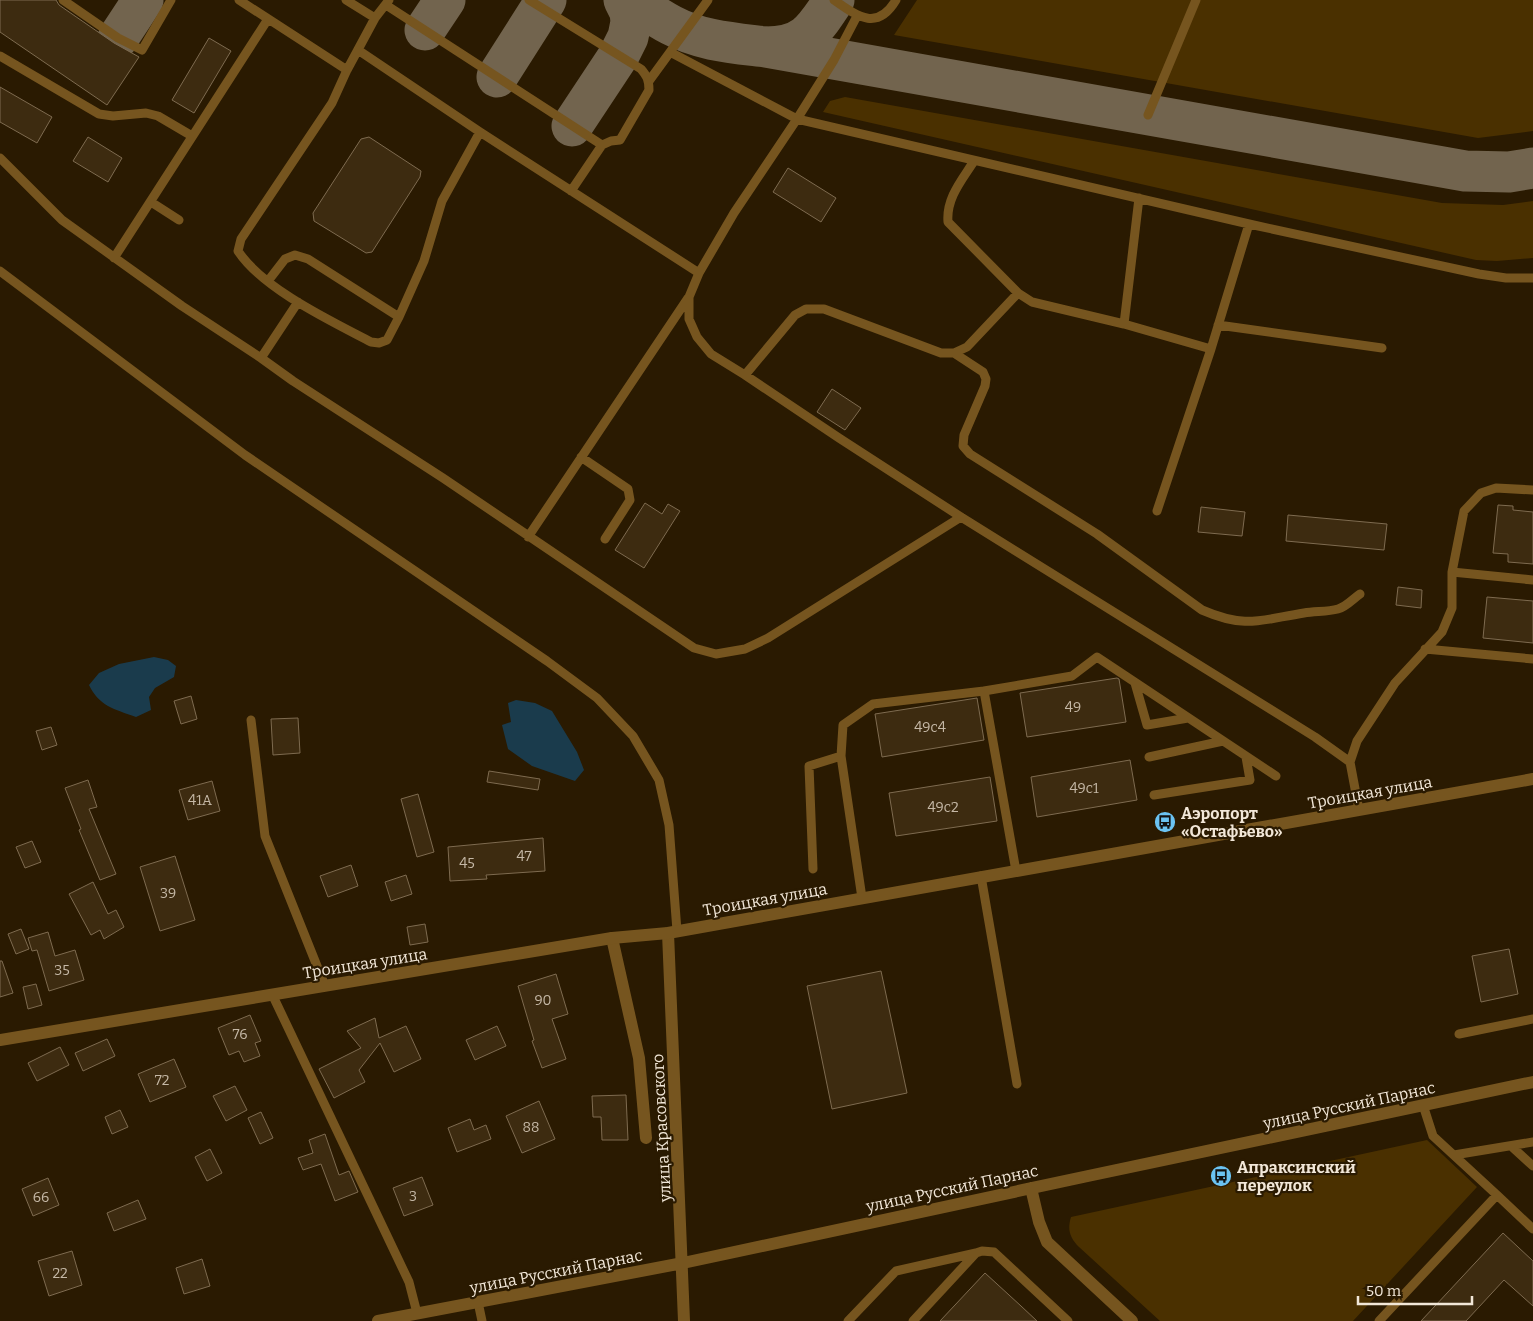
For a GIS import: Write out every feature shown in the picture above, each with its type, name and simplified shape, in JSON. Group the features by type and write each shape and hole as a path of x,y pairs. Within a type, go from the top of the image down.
{"street":[{"name":"Троицкая улица","path":"0,1040 612,938 672,932 1533,780"},
{"name":"улица Красовского","path":"672,932 684,1321"},
{"path":"612,938 640,1058 646,1138"},
{"name":"улица Русский Парнас","path":"378,1321 683,1263 1533,1082"},
{"path":"1031,1188 1039,1222 1047,1242 1132,1321"}],"lane":[{"path":"63,0 118,38 142,50 172,0"},
{"path":"239,0 347,70"},
{"path":"346,0 375,18"},
{"path":"529,0 641,69 649,81 649,90 620,140 602,145 571,191"},
{"path":"649,81 708,0"},
{"path":"834,0 857,16 870,20 881,16 890,9 896,0"},
{"path":"1148,115 1196,0"},
{"path":"480,132 442,202 424,261 399,318 387,340 379,343 371,342 298,302 246,263 238,252 241,239 332,103 347,70 375,18 388,3 602,145"},
{"path":"528,537 689,297 699,273 734,213 834,60 857,16"},
{"path":"114,258 268,19"},
{"path":"358,50 480,132 699,273"},
{"path":"670,52 797,119 1249,224 1479,274 1506,278 1533,278"},
{"path":"0,56 98,114 113,116 146,112 158,116 192,136"},
{"path":"0,158 62,220 114,258 293,381 443,478 694,648 716,654 745,649 768,638 961,517"},
{"path":"974,161 950,199 947,210 948,222 1018,293 1032,302 1124,324 1211,349"},
{"path":"1124,324 1139,198"},
{"path":"151,202 179,220"},
{"path":"1157,511 1211,349 1249,224"},
{"path":"268,281 285,259 294,255 308,259 399,318"},
{"path":"0,271 246,455 539,655 597,698 633,736 659,780 668,825 672,932"},
{"path":"745,375 795,315 806,310 824,310 941,353 954,352 967,346 1018,293"},
{"path":"689,297 689,319 697,337 711,354 961,517 1315,737 1350,762"},
{"path":"261,358 298,302"},
{"path":"1218,325 1382,348"},
{"path":"954,352 983,372 986,379 985,386 964,435 963,446 970,454 1097,534 1202,610 1236,621 1257,622 1304,613 1339,609 1360,594"},
{"path":"581,457 628,489 630,493 630,500 604,539"},
{"path":"1359,810 1350,762 1357,741 1395,683 1442,632 1452,608 1452,572 1464,511 1481,492 1496,488 1533,490"},
{"path":"1452,572 1533,580"},
{"path":"1425,649 1533,659"},
{"path":"862,898 840,756 843,725 872,704 984,691 1072,676 1097,658 1276,776"},
{"path":"1135,683 1147,725 1188,718"},
{"path":"984,691 1016,871"},
{"path":"251,720 265,836 325,986"},
{"path":"1149,758 1223,741"},
{"path":"813,869 809,766 840,756"},
{"path":"1154,795 1250,780 1246,756"},
{"path":"981,876 1017,1084"},
{"path":"272,994 409,1282 417,1313"},
{"path":"1459,1034 1533,1019"},
{"path":"1424,1105 1433,1136 1533,1229"},
{"path":"1454,1155 1533,1142"},
{"path":"1511,1146 1533,1166"},
{"path":"1379,1321 1497,1195"},
{"path":"848,1321 896,1271 982,1251 994,1252 1068,1321"},
{"path":"913,1321 976,1253"},
{"path":"478,1302 482,1321"}],"shaded area":[{"path":"917,0 1533,0 1533,131 1478,138 894,35"},
{"path":"845,97 1442,203 1503,205 1533,201 1533,258 1497,261 1476,260 823,112 830,101"},
{"path":"1427,1140 1477,1187 1353,1321 1160,1321 1079,1247 1070,1234 1071,1217"}],"water":[{"path":"154,657 168,660 176,666 174,677 155,688 149,697 151,710 136,717 114,709 102,702 97,698 89,685 99,673 119,664"},
{"path":"516,700 535,703 552,711 577,752 584,770 575,781 532,766 508,749 502,725 511,722 508,703"}],"building":[{"path":"0,0 56,0 59,5 114,43 139,57 107,105 0,32"},
{"path":"209,38 231,51 194,113 172,100"},
{"path":"0,87 52,117 37,143 0,122"},
{"path":"88,137 122,158 108,182 73,161"},
{"path":"369,137 421,171 420,177 372,252 366,253 314,221 313,213 361,139"},
{"path":"788,168 836,198 821,222 773,192"},
{"path":"832,389 861,408 845,430 817,412"},
{"path":"645,503 662,514 668,504 680,511 644,568 615,550"},
{"path":"1498,505 1513,506 1513,510 1533,512 1533,564 1508,562 1508,554 1493,553"},
{"path":"1201,507 1245,512 1242,536 1198,532"},
{"path":"1288,515 1387,524 1384,550 1286,541"},
{"path":"1398,587 1422,590 1421,608 1396,605"},
{"path":"1487,597 1533,601 1533,643 1483,638"},
{"path":"1119,679 1126,722 1027,737 1020,693"},
{"path":"191,696 197,719 181,724 174,701"},
{"path":"977,698 984,740 882,757 875,714"},
{"path":"298,718 300,753 273,755 271,719"},
{"path":"51,727 57,745 42,750 36,731"},
{"path":"1130,760 1137,800 1037,817 1031,777"},
{"path":"489,771 540,779 538,790 487,782"},
{"path":"990,777 997,821 896,836 889,793"},
{"path":"88,780 97,807 89,809 116,874 100,880 79,830 81,829 65,788"},
{"path":"212,781 220,811 188,820 179,790"},
{"path":"418,794 434,852 417,857 401,799"},
{"path":"543,838 545,871 486,875 487,879 450,881 448,847"},
{"path":"32,841 41,862 25,868 16,847"},
{"path":"175,856 195,920 160,931 140,867"},
{"path":"351,865 358,886 328,897 320,876"},
{"path":"406,875 412,894 391,901 385,882"},
{"path":"93,882 108,914 116,910 124,927 104,939 100,930 91,935 69,894"},
{"path":"425,924 428,942 410,945 407,927"},
{"path":"21,929 29,949 16,954 8,934"},
{"path":"48,932 55,956 75,950 84,980 49,991 37,950 32,951 28,938"},
{"path":"1509,949 1518,994 1481,1002 1472,956"},
{"path":"0,961 2,961 13,993 0,997"},
{"path":"881,971 907,1093 832,1109 807,986"},
{"path":"556,974 568,1014 552,1019 566,1059 542,1068 532,1041 534,1040 518,986"},
{"path":"36,984 42,1005 28,1009 23,987"},
{"path":"250,1015 261,1041 255,1043 260,1056 244,1062 239,1051 229,1055 218,1028"},
{"path":"375,1018 379,1038 406,1026 421,1059 394,1072 380,1043 359,1070 365,1082 334,1098 319,1069 361,1048 347,1031"},
{"path":"497,1026 506,1046 475,1060 466,1040"},
{"path":"107,1039 115,1056 83,1071 75,1053"},
{"path":"60,1047 69,1065 37,1081 28,1063"},
{"path":"174,1059 186,1087 150,1102 138,1074"},
{"path":"235,1086 247,1110 226,1121 213,1096"},
{"path":"626,1095 628,1140 602,1140 601,1117 593,1117 592,1096"},
{"path":"539,1101 555,1139 522,1153 506,1116"},
{"path":"120,1110 128,1127 112,1134 105,1117"},
{"path":"261,1112 273,1138 260,1144 248,1118"},
{"path":"470,1119 474,1130 486,1125 491,1139 457,1152 448,1128"},
{"path":"325,1134 339,1175 349,1171 358,1192 335,1201 321,1164 303,1170 298,1158 313,1153 309,1140"},
{"path":"210,1149 222,1173 207,1181 195,1157"},
{"path":"422,1177 433,1205 404,1216 393,1188"},
{"path":"48,1178 59,1205 33,1216 22,1189"},
{"path":"138,1200 146,1219 114,1231 107,1213"},
{"path":"1503,1233 1533,1261 1533,1306 1504,1280 1466,1321 1421,1321"},
{"path":"72,1251 82,1285 49,1296 38,1261"},
{"path":"202,1259 210,1286 184,1294 176,1268"},
{"path":"985,1273 1021,1306 1037,1321 940,1321"}],"taxiway":[{"path":"118,38 143,0"},
{"path":"425,30 445,0"},
{"path":"497,77 546,0"},
{"path":"572,126 619,55 628,37 631,22 630,12 624,0"},
{"path":"631,0 671,25 706,38 1465,171 1509,172 1533,168"},
{"path":"766,47 790,44 807,35 834,0"}],"place":[{"name":"Аэропорт «Остафьево»","path":"1165,822"},
{"name":"Апраксинский переулок","path":"1221,1176"}]}
